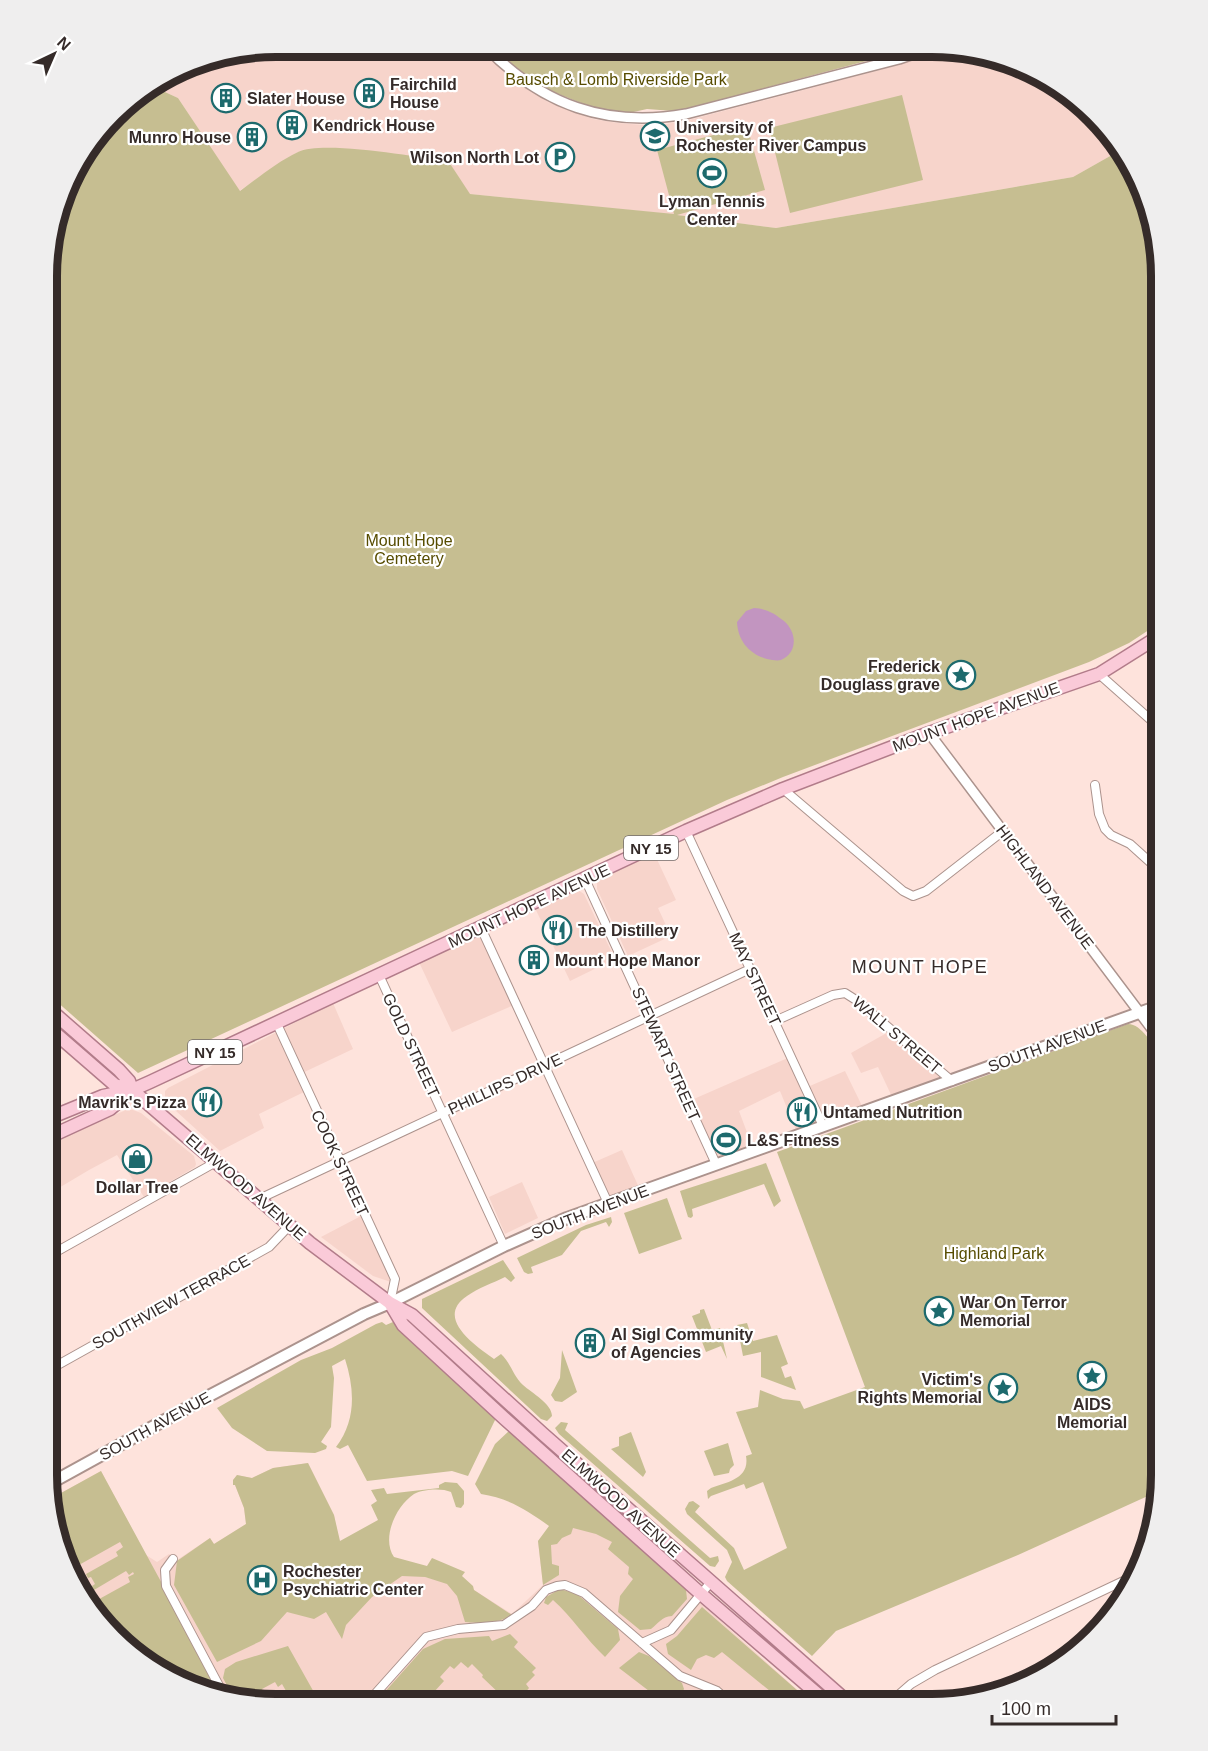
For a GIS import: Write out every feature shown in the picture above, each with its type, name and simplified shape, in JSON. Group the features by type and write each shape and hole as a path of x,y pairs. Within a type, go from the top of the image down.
{"main road":[{"name":"MOUNT HOPE AVENUE","path":"57,1115 108,1095 132,1090 686,831 783,789 929,733 1099,674 1151,641"},
{"name":"SOUTH AVENUE","path":"57,1481 364,1314 567,1218 1151,1008"},
{"name":"ELMWOOD AVENUE","path":"57,1016 119,1070 129,1081 132,1090"},
{"name":"ELMWOOD AVENUE","path":"57,1035 115,1085 132,1090 290,1225 390,1303 412,1315 839,1694"},
{"name":"MOUNT HOPE AVENUE","path":"57,1133 110,1109 132,1090"},
{"name":"ELMWOOD AVENUE","path":"390,1303 403,1325 505,1419 701,1594 817,1694"}],"street":[{"path":"496,57 517,77 559,101 605,116 659,119 905,57"},
{"path":"1099,674 1151,720"},
{"name":"HIGHLAND AVENUE","path":"929,733 1151,1027"},
{"path":"1095,785 1099,814 1105,829 1111,835 1130,844 1151,863"},
{"path":"783,789 903,891 913,896 926,891 1003,831"},
{"name":"MAY STREET","path":"686,831 823,1126"},
{"name":"STEWART STREET","path":"585,879 716,1164"},
{"path":"481,928 608,1203"},
{"name":"PHILLIPS DRIVE","path":"259,1199 750,969"},
{"name":"GOLD STREET","path":"379,975 504,1246"},
{"name":"WALL STREET","path":"775,1021 833,995 845,993 952,1081"},
{"name":"COOK STREET","path":"276,1024 394,1279 390,1303"},
{"path":"57,1251 216,1162"},
{"name":"SOUTHVIEW TERRACE","path":"57,1365 269,1247 290,1225"},
{"path":"173,1559 165,1570 166,1586 220,1687"},
{"path":"900,1694 911,1684 935,1670 1124,1581"},
{"path":"642,1642 671,1630 711,1582"},
{"path":"375,1694 426,1637 458,1629 504,1626 532,1606 546,1590 565,1585 585,1593 680,1676 720,1694"}],"shaded area":[{"name":"University of Rochester River Campus","path":"261,57 489,57 511,78 548,102 593,119 643,125 666,124 899,65 922,57 947,57 989,64 1042,86 1087,121 1114,154 1073,177 776,228 659,213 469,194 449,162 356,150 298,152 239,191 178,98 160,90 219,64"},
{"path":"754,608 774,614 791,630 793,647 791,652 781,660 761,657 742,641 737,622 746,611"},
{"path":"654,853 676,900 658,908 671,936 628,956 597,889 597,882"},
{"path":"578,890 584,894 615,959 570,981 535,908"},
{"path":"481,928 516,1004 452,1032 417,958"},
{"path":"333,1003 353,1049 296,1076 304,1092 259,1114 264,1128 220,1151 165,1101 165,1091 168,1088"},
{"path":"892,1030 952,1081 894,1101 878,1067 861,1073 851,1053"},
{"path":"790,1057 805,1088 845,1071 865,1112 798,1135 780,1091 739,1111 754,1151 716,1164 687,1102"},
{"path":"126,1110 133,1110 141,1113 194,1156 196,1164 195,1167 144,1197 117,1155 57,1189 57,1140"},
{"path":"622,1150 641,1192 608,1203 590,1164"},
{"path":"522,1182 538,1218 505,1234 489,1197"},
{"path":"361,1216 391,1282 373,1276 321,1237"},
{"name":"Rochester Psychiatric Center","path":"308,1463 334,1515 342,1555 474,1590 512,1614 543,1585 538,1541 578,1493 802,1694 261,1694 219,1687 166,1665 121,1630 86,1585 64,1532 58,1495 101,1471 146,1555 157,1562 169,1554 177,1560 210,1538 214,1544 246,1524 244,1508 235,1485 233,1485 233,1480 237,1475 252,1478 273,1468"}],"green space":[{"name":"Bausch & Lomb Riverside Park","path":"504,57 881,57 690,108 673,111 647,109 629,113 591,107 551,91 515,68"},
{"name":"Mount Hope Cemetery","path":"160,90 178,98 240,191 275,165 298,152 310,149 349,149 394,153 449,162 470,194 674,214 657,150 747,126 765,190 677,215 776,228 1073,177 1114,154 1122,166 1144,219 1151,261 1151,629 1129,643 1089,662 727,800 138,1073 57,1002 57,261 64,219 74,192 86,166 121,121"},
{"path":"902,95 923,180 790,213 769,128"},
{"name":"Highland Park","path":"1128,1024 1142,1031 1151,1041 1150,1495 1018,1555 836,1631 812,1656 727,1581 725,1577 732,1562 727,1550 687,1514 685,1509 689,1502 693,1501 700,1506 695,1512 734,1548 744,1570 787,1548 763,1482 746,1489 744,1484 708,1499 707,1491 711,1488 741,1475 746,1464 746,1456 752,1454 736,1412 758,1407 760,1390 783,1399 800,1401 804,1409 865,1387 777,1152"},
{"path":"766,1163 781,1201 774,1207 764,1184 692,1209 693,1216 688,1217 680,1191"},
{"path":"667,1198 682,1239 639,1254 624,1213"},
{"path":"611,1217 612,1222 609,1227 606,1222 581,1231 562,1255 531,1267 533,1273 524,1272 517,1258 586,1225"},
{"path":"503,1260 515,1278 511,1282 505,1277 467,1296 458,1304 455,1313 456,1322 469,1339 494,1359 501,1354 523,1385 549,1407 552,1416 547,1421 541,1419 422,1308 422,1299"},
{"path":"704,1309 712,1330 720,1328 727,1359 721,1346 706,1352 692,1316"},
{"path":"382,1322 386,1325 393,1322 496,1418 468,1476 452,1471 367,1481 348,1445 340,1449 336,1447 347,1427 352,1405 351,1382 345,1359 332,1366 334,1378 331,1427 321,1442 327,1446 326,1449 315,1453 267,1451 232,1428 217,1408 301,1360 332,1348"},
{"path":"747,1323 753,1341 777,1335 788,1364 781,1367 785,1378 791,1376 796,1390 761,1377 761,1352 743,1356 737,1325"},
{"path":"562,1350 577,1392 562,1402 555,1401 551,1395 560,1378"},
{"path":"561,1422 568,1423 565,1430 710,1558 718,1556 719,1561 715,1567 710,1566 559,1434 555,1428"},
{"path":"510,1430 686,1590 687,1599 672,1616 663,1619 651,1629 640,1630 618,1612 620,1596 633,1579 628,1574 629,1567 608,1549 612,1542 596,1534 573,1528 571,1534 562,1538 557,1544 551,1545 552,1564 559,1566 559,1575 543,1585 538,1541 549,1526 500,1498 481,1494 475,1484 495,1444"},
{"path":"631,1432 646,1472 643,1477 611,1449 619,1446 619,1437"},
{"path":"728,1443 734,1465 729,1473 714,1476 704,1451"},
{"path":"308,1463 334,1515 340,1541 378,1520 371,1505 377,1501 371,1490 384,1488 387,1494 439,1488 439,1485 445,1482 457,1483 464,1491 464,1504 461,1508 456,1507 451,1492 443,1490 422,1491 407,1499 392,1523 390,1549 394,1557 427,1566 432,1558 465,1572 462,1576 473,1586 474,1590 512,1615 490,1622 465,1622 457,1596 447,1584 425,1577 402,1576 372,1597 346,1625 342,1639 326,1612 314,1619 287,1612 261,1641 217,1662 174,1585 177,1561 210,1538 214,1544 246,1524 244,1508 235,1485 233,1485 233,1480 237,1475 252,1478 273,1468"},
{"path":"101,1471 218,1687 166,1665 132,1640 111,1619 97,1600 130,1582 128,1577 134,1574 133,1572 129,1575 126,1571 94,1590 92,1586 95,1584 86,1574 118,1556 116,1552 123,1547 120,1542 77,1566 64,1532 58,1495"},
{"path":"560,1589 577,1594 618,1629 620,1640 605,1657 553,1600 548,1605 544,1603 546,1597"},
{"path":"702,1607 802,1694 774,1694 722,1652 714,1658 706,1655 697,1659 691,1670 668,1654 666,1644 677,1636"},
{"path":"510,1634 518,1642 514,1647 536,1668 532,1672 535,1675 526,1684 529,1688 524,1694 500,1694 472,1664 468,1668 461,1662 454,1669 450,1666 440,1677 444,1681 432,1694 383,1694 423,1649 445,1639 489,1636 492,1641"},
{"path":"288,1646 315,1694 288,1694 282,1684 278,1687 275,1682 262,1689 262,1694 229,1689 223,1678 225,1669 236,1662"},
{"path":"639,1652 649,1656 682,1683 684,1689 681,1694 653,1694 619,1668"}],"place":[{"name":"Fairchild House","path":"369,93"},
{"name":"Slater House","path":"226,98"},
{"name":"Kendrick House","path":"292,125"},
{"name":"University of Rochester River Campus","path":"655,136"},
{"name":"Munro House","path":"252,137"},
{"name":"Wilson North Lot","path":"560,157"},
{"name":"Lyman Tennis Center","path":"712,173"},
{"name":"Frederick Douglass grave","path":"961,675"},
{"name":"The Distillery","path":"557,930"},
{"name":"Mount Hope Manor","path":"534,960"},
{"name":"Mavrik's Pizza","path":"207,1102"},
{"name":"Untamed Nutrition","path":"802,1112"},
{"name":"L&S Fitness","path":"726,1140"},
{"name":"Dollar Tree","path":"137,1159"},
{"name":"War On Terror Memorial","path":"939,1311"},
{"name":"Al Sigl Community of Agencies","path":"590,1343"},
{"name":"AIDS Memorial","path":"1092,1376"},
{"name":"Victim's Rights Memorial","path":"1003,1388"},
{"name":"Rochester Psychiatric Center","path":"262,1580"}],"district":[{"name":"MOUNT HOPE","path":"920,967"}]}
